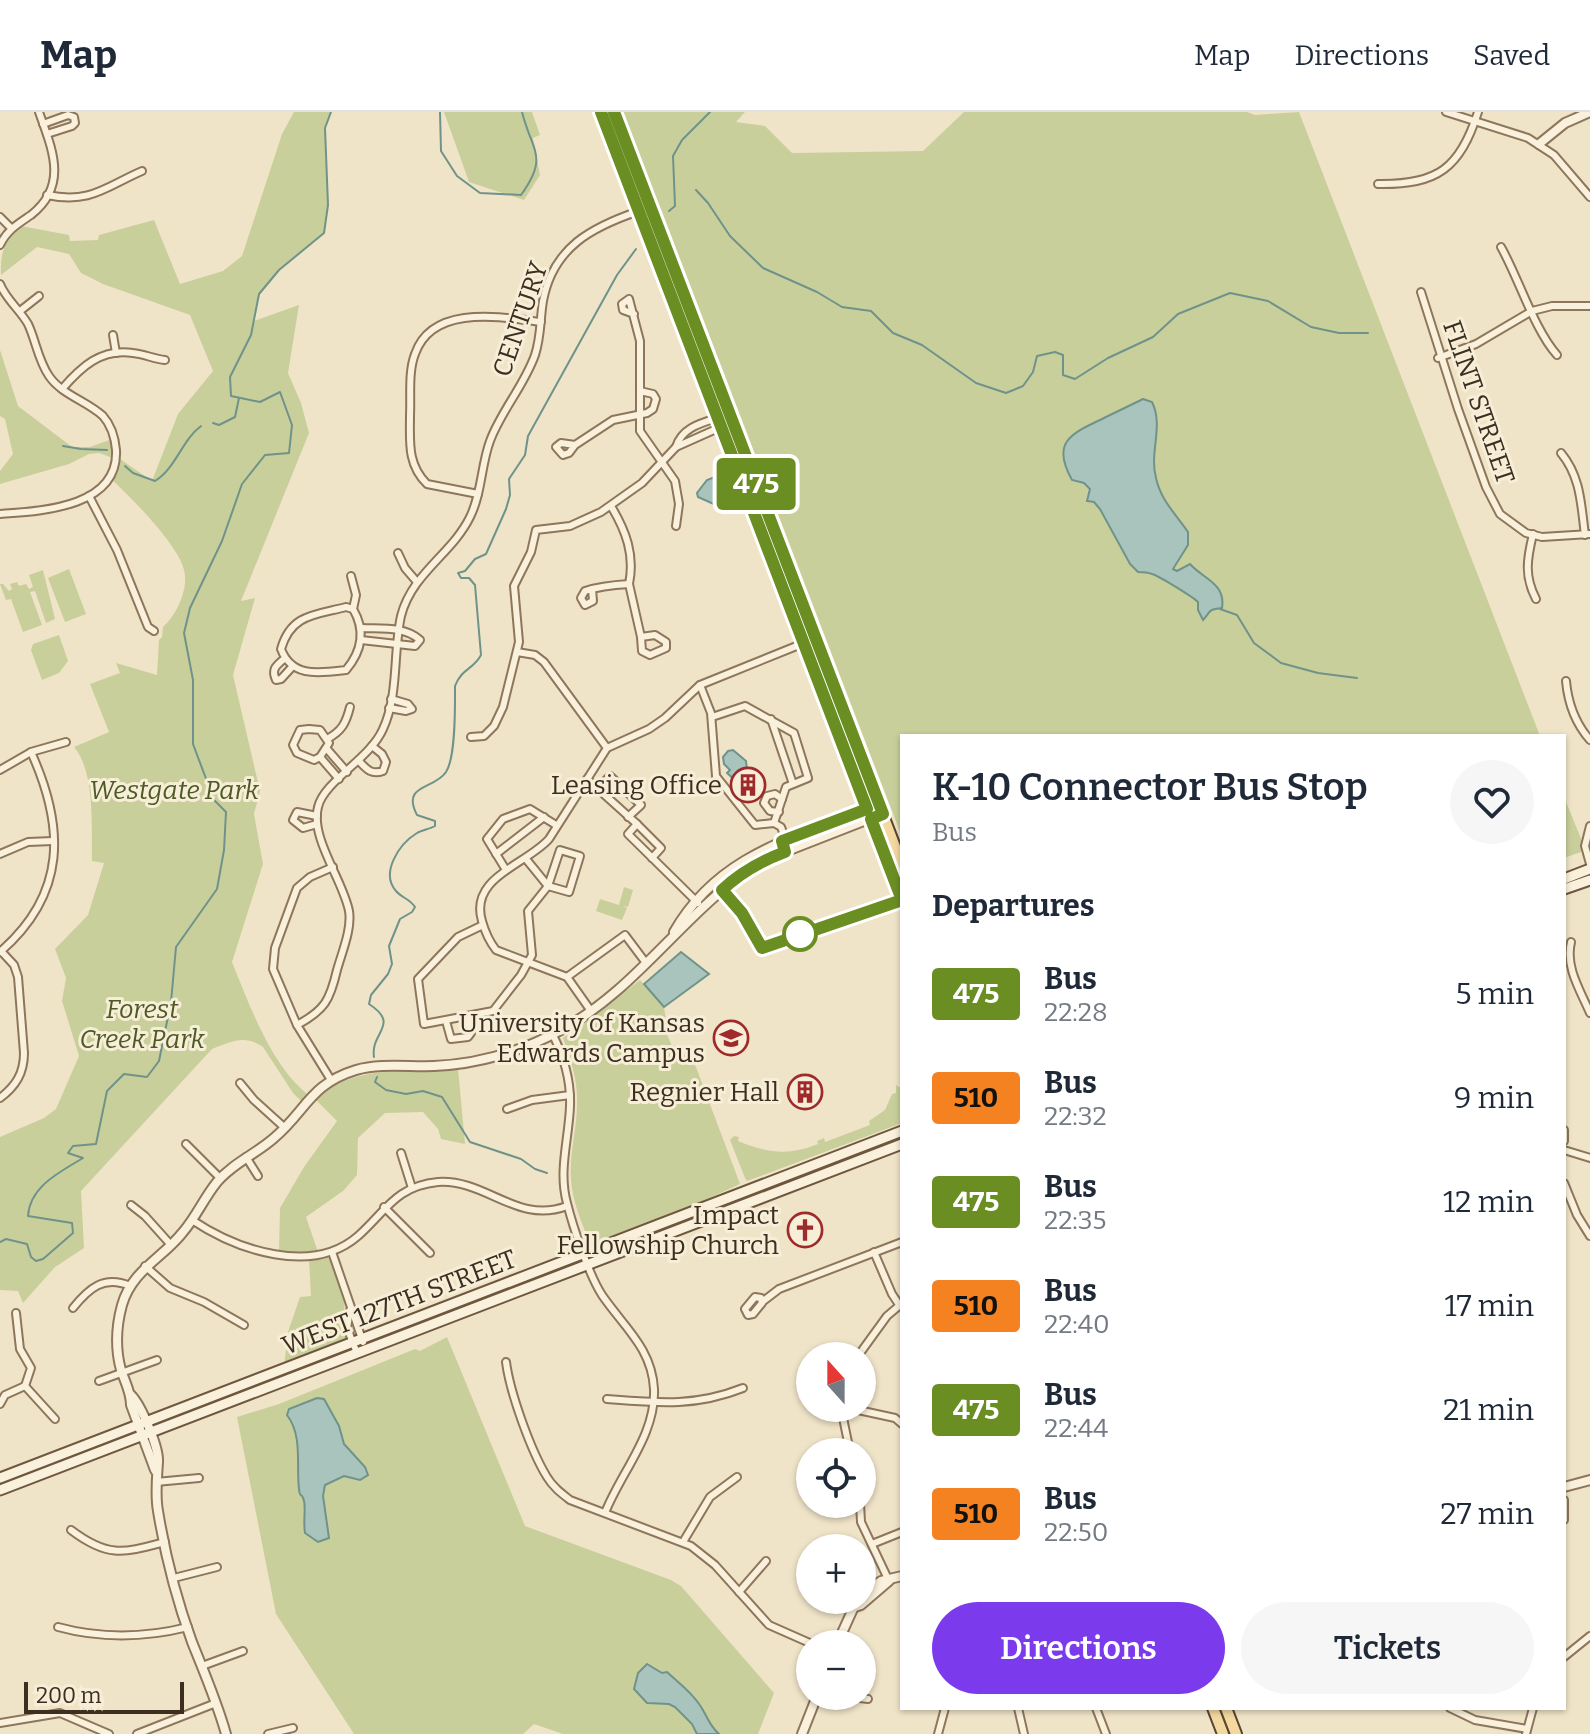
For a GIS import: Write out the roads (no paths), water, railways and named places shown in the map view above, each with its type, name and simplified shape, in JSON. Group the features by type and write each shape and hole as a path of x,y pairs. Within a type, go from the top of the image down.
{"main road":[{"path":"600,112 815,638 900,860"},
{"path":"614,112 804,643 900,895"},
{"path":"1566,878 1590,866"},
{"path":"1566,888 1590,880"},
{"name":"WEST 127TH STREET","path":"0,1490 144,1429 587,1259 900,1132"},
{"name":"WEST 127TH STREET","path":"587,1259 900,1145"},
{"name":"WEST 127TH STREET","path":"0,1478 144,1429"},
{"path":"1214,1710 1223,1734"},
{"path":"1227,1710 1236,1734"}],"street":[{"path":"0,245 11,228 35,211 54,179 55,162 39,112"},
{"path":"1446,112 1539,144 1554,155 1590,197"},
{"path":"1378,184 1411,182 1433,176 1451,165 1462,152 1478,112"},
{"path":"1539,144 1565,123 1590,112"},
{"path":"43,124 68,115 74,117 72,126 47,134"},
{"path":"47,195 73,199 91,196 142,171"},
{"name":"CENTURY","path":"372,746 381,733 389,708 403,610 417,582 465,526 478,494 489,444 530,367 538,343 548,284 567,251 598,226 650,207"},
{"path":"0,217 11,228"},
{"path":"1501,247 1541,332 1557,355"},
{"path":"0,284 28,325 49,377 102,416 113,436 116,456 114,469 105,484 89,496 50,510 0,514"},
{"name":"FLINT STREET","path":"1421,292 1492,503 1500,514 1533,534"},
{"path":"20,311 39,296"},
{"path":"1441,358 1476,344 1532,311 1552,306 1590,306"},
{"path":"634,314 641,350 640,431 669,470 679,504 676,526"},
{"path":"478,494 432,486 418,475 409,446 412,365 422,339 444,324 481,315 541,322"},
{"path":"113,335 116,353"},
{"path":"62,389 86,363 98,357 129,352 165,360"},
{"path":"575,445 608,422 653,409 653,394 640,391"},
{"path":"676,447 681,434 687,429 725,420"},
{"path":"471,737 484,736 499,717 519,642 514,586 531,552 536,530 570,526 611,506 642,483 676,447 725,420"},
{"path":"113,436 123,432"},
{"path":"1536,599 1527,583 1527,559 1533,534 1542,537 1587,534 1577,479 1561,453"},
{"path":"89,496 117,550 143,617 154,631"},
{"path":"611,506 628,538 629,584 641,637"},
{"path":"398,553 417,582"},
{"path":"351,576 356,595 353,609"},
{"path":"592,589 629,584"},
{"path":"346,607 353,609 362,628 357,657 346,670 303,671 292,667 284,659 281,649 284,638 298,620 346,607"},
{"path":"361,640 415,646 420,640 414,634 399,630 362,628"},
{"path":"591,1011 567,977 496,950 483,925 480,901 494,879 526,859 549,839 607,748 665,718 700,685 815,638"},
{"path":"517,652 535,655 544,662 607,748"},
{"path":"284,659 274,668 276,680 292,667"},
{"path":"1566,681 1572,711 1590,740"},
{"path":"700,685 712,717 716,776 755,825 775,825"},
{"path":"389,708 412,709 408,704 391,699"},
{"path":"712,717 745,706 794,733 808,778 786,787 782,799 774,830 785,852"},
{"path":"327,739 341,730 350,707"},
{"path":"770,718 793,784"},
{"path":"327,749 314,760 297,753 293,745 300,730 320,730 327,739 327,749 347,772"},
{"path":"0,770 31,752 66,742"},
{"path":"297,1025 316,1014 329,999 349,924 349,910 317,820 324,794 372,746 386,762 383,771 376,774 367,771 359,761"},
{"path":"0,1098 14,1087 24,1053 18,977 14,965 0,952 41,901 54,867 51,801 31,752"},
{"path":"320,757 339,779"},
{"path":"597,789 610,776 641,805 628,817"},
{"path":"587,779 661,848 652,858"},
{"path":"779,812 770,811 764,803 767,796 775,794 782,799"},
{"path":"506,870 487,839 503,819 526,809 556,825"},
{"path":"226,1734 174,1578 158,1513 155,1470 138,1403 131,1395 117,1352 117,1329 122,1304 130,1286 145,1266 171,1245 192,1220 220,1178 267,1144 315,1092 331,1080 370,1067 457,1064 501,1055 553,1035 591,1011 646,963 700,905 747,870 881,809"},
{"path":"700,905 706,890 741,861 760,850 869,814"},
{"path":"496,854 544,817"},
{"path":"637,824 628,834 700,905"},
{"path":"1590,826 1585,846 1590,866"},
{"path":"0,854 28,842 53,841"},
{"path":"483,925 458,937 418,979 424,1024 496,1009 528,963 532,955 528,911 548,886 560,850 580,856 569,892 548,886 526,859"},
{"path":"331,1080 297,1025 273,969 275,948 297,888 310,877 333,867"},
{"path":"567,977 625,935 646,963"},
{"path":"1571,942 1568,952 1570,966 1590,1013"},
{"path":"446,1021 449,1037 453,1040 470,1036 467,1016"},
{"path":"553,1035 566,1067 570,1095 563,1165 567,1206 602,1294 636,1336 651,1369 654,1403 647,1434 605,1513"},
{"path":"240,1083 285,1128"},
{"path":"507,1109 532,1100 570,1095"},
{"path":"186,1144 220,1178"},
{"path":"1566,1151 1590,1158"},
{"path":"401,1153 412,1188"},
{"path":"246,1157 258,1176"},
{"path":"192,1220 237,1243 287,1256 309,1257 332,1252 354,1239 384,1207 412,1188 437,1182 457,1183 529,1211 550,1211 567,1206"},
{"path":"1566,1188 1590,1236"},
{"path":"131,1205 171,1245"},
{"path":"384,1207 430,1253"},
{"path":"762,1302 779,1289 900,1243"},
{"path":"332,1252 359,1347"},
{"path":"874,1252 892,1294 900,1305"},
{"path":"145,1266 170,1288 244,1325"},
{"path":"73,1308 89,1290 98,1285 116,1281 130,1286"},
{"path":"868,1342 887,1316 900,1307"},
{"path":"0,1404 5,1395 25,1386 31,1368 20,1349 16,1313"},
{"path":"99,1381 157,1360"},
{"path":"506,1362 518,1408 547,1477 557,1490 570,1500 683,1542 704,1554 769,1625 796,1637"},
{"path":"25,1386 55,1419"},
{"path":"607,1399 685,1403 704,1401 743,1388"},
{"path":"876,1414 900,1422"},
{"path":"683,1542 710,1497 737,1477"},
{"path":"156,1482 199,1478"},
{"path":"1566,1486 1590,1480"},
{"path":"71,1530 93,1545 111,1552 135,1550 165,1542"},
{"path":"876,1542 900,1533"},
{"path":"876,1553 889,1581"},
{"path":"739,1592 766,1561"},
{"path":"174,1578 217,1567"},
{"path":"876,1590 900,1577"},
{"path":"876,1585 889,1581"},
{"path":"58,1627 130,1637 188,1627"},
{"path":"1566,1655 1590,1636"},
{"path":"202,1666 243,1651"},
{"path":"137,1734 216,1703"},
{"path":"802,1734 811,1710"},
{"path":"938,1734 944,1710"},
{"path":"1018,1710 1024,1734"},
{"path":"1097,1710 1106,1734"},
{"path":"1454,1710 1475,1720 1527,1731 1532,1710"},
{"path":"0,1723 60,1713 109,1734"},
{"path":"268,1734 293,1728"}],"water":[{"path":"1143,399 1152,402 1157,420 1154,468 1158,486 1188,532 1188,545 1173,569 1177,571 1190,564 1221,593 1222,608 1212,610 1203,620 1195,599 1156,576 1138,572 1130,564 1100,509 1094,502 1087,501 1090,489 1084,483 1072,480 1063,457 1067,441 1073,435"},
{"path":"725,475 732,509 727,510 698,497 697,493 707,480"},
{"path":"733,750 746,761 747,769 737,782 727,773 730,770 724,764 723,757"},
{"path":"681,952 709,974 664,1007 644,984"},
{"path":"317,1398 324,1399 339,1426 344,1444 365,1467 368,1475 360,1480 344,1476 325,1485 323,1496 329,1538 318,1542 305,1533 305,1504 299,1489 297,1441 287,1415 289,1409"},
{"path":"647,1664 662,1673 667,1672 687,1690 719,1734 697,1734 692,1724 675,1707 647,1703 634,1689 638,1673"}],"waterway":[{"path":"0,1242 6,1239 27,1244 31,1257 36,1261 43,1259 73,1233 72,1223 28,1216 30,1205 40,1188 83,1158 68,1153 73,1146 96,1144 107,1091 124,1074 147,1077 159,1061 171,1002 176,947 217,889 224,850 226,812 214,800 193,744 193,680 184,633 190,608 222,541 242,484 265,455 289,453 292,425 280,392 260,402 231,396 230,377 251,335 259,294 279,270 324,233 328,205 325,128 331,112"},
{"path":"440,112 441,151 457,176 480,193 521,195 536,162 522,112"},
{"path":"669,211 675,206 673,156 682,140 710,112"},
{"path":"696,190 730,236 763,268 842,307 871,311 893,333 922,345 976,383 1006,393 1023,386 1033,372 1037,356 1055,352 1063,355 1063,375 1075,379 1108,358 1153,337 1178,314 1230,293 1268,301 1311,327 1339,333 1368,333"},
{"path":"374,1057 376,1041 384,1023 378,1011 369,1004 371,995 392,964 389,946 400,919 415,907 392,884 391,868 398,851 410,838 435,826 435,821 417,815 413,798 446,772 453,743 455,686 481,655 475,585 458,573 486,554 506,509 510,495 509,479 525,455 528,436 617,275 636,249"},
{"path":"213,423 219,425 235,417 239,398"},
{"path":"125,466 133,473 155,481 201,426"},
{"path":"63,446 107,450"},
{"path":"1220,609 1237,615 1254,643 1281,663 1318,673 1357,678"},
{"path":"377,1077 375,1082 386,1090 406,1094 423,1091 442,1097 470,1142 521,1159 547,1173"}],"place":[{"name":"Leasing Office","path":"748,785"},
{"name":"University of Kansas Edwards Campus","path":"731,1038"},
{"name":"Regnier Hall","path":"805,1092"},
{"name":"Impact Fellowship Church","path":"805,1230"}],"park label":[{"name":"Westgate Park","path":"174,790"},
{"name":"Forest Creek Park","path":"142,1024"}]}
